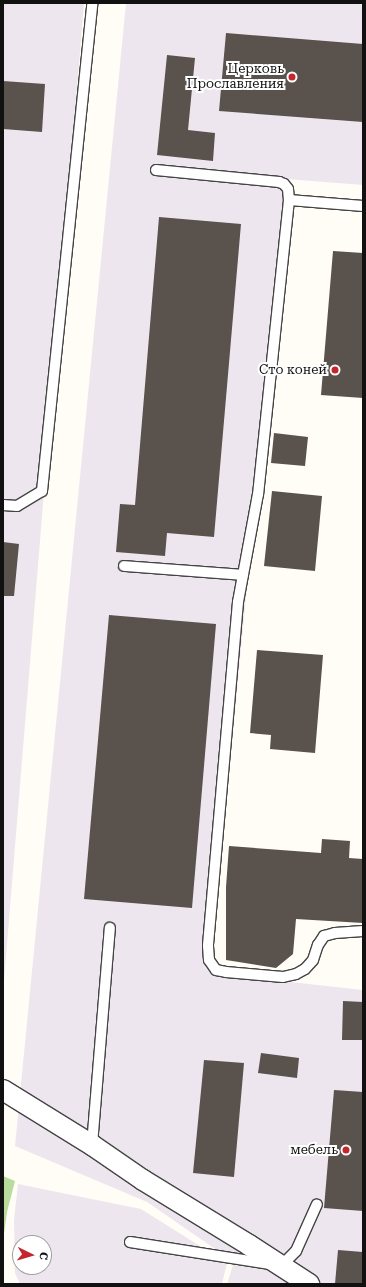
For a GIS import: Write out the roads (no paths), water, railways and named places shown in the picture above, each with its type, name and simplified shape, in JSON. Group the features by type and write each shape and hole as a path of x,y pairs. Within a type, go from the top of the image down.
{"street":[{"path":"3,1090 92,1145 143,1180 309,1284"}],"lane":[{"path":"3,505 17,506 42,491 92,3"},
{"path":"156,170 279,182 284,184 288,189 289,200 258,494 236,618 208,946 209,960 216,970 283,978 296,974 305,969 313,960 318,945 324,936 335,933 363,931"},
{"path":"289,200 363,206"},
{"path":"124,566 243,575"},
{"path":"92,1145 110,928"},
{"path":"130,1242 281,1266 296,1251 316,1204"}],"place":[{"name":"Церковь Прославления","path":"292,77"},
{"name":"Сто коней","path":"335,370"},
{"name":"мебель","path":"346,1150"}]}
